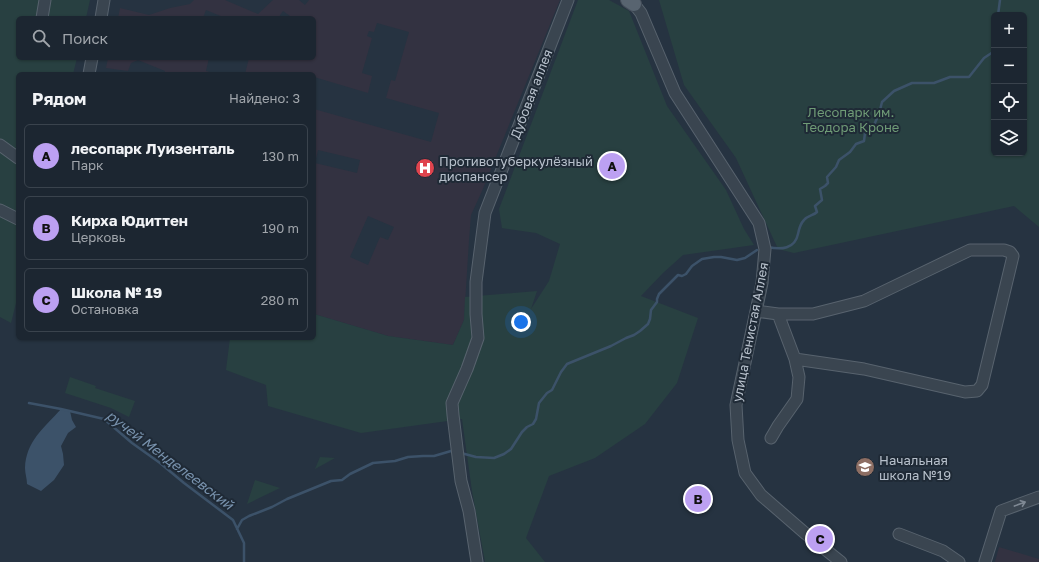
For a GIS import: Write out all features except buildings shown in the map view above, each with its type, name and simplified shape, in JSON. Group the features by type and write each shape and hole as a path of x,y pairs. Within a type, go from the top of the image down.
{"street":[{"path":"42,16 45,0"},
{"path":"101,16 104,0"},
{"name":"Дубовая аллея","path":"477,562 461,481 452,403 468,369 478,338 476,282 485,213 568,0"},
{"name":"улица Тенистая Аллея","path":"632,1 641,13 675,93 759,223 765,249 762,283 736,406 738,440 745,473 761,495 841,562"},
{"path":"89,72 92,60"},
{"path":"0,145 16,157"},
{"path":"0,210 16,218"},
{"path":"756,311 778,314 812,314 864,301 970,250 1004,250 1010,252 1013,256 982,385 977,391 965,392 864,369 795,359"},
{"path":"771,438 797,399 799,378 795,359 778,314"},
{"path":"985,562 1001,511 1039,497"},
{"path":"899,534 943,551 959,562"}],"shaded area":[{"name":"Противотуберкулёзный диспансер","path":"194,0 225,0 258,14 273,0 299,0 305,5 309,0 560,0 471,215 464,320 453,345 388,336 316,315 316,163 357,173 360,160 318,150 316,159 316,110 431,142 439,113 386,98 391,80 395,81 409,32 377,23 374,32 369,31 367,36 372,38 362,73 372,76 368,93 316,78 316,72 246,72 248,60 316,60 316,16 290,16 283,11 279,16 221,16 206,10 204,16 118,16 120,8 149,15 170,8 190,4","holes":["368,216 394,227 388,240 380,237 368,265 350,257"]},
{"path":"108,60 138,60 131,63 128,71 106,68"},
{"path":"138,60 209,60 206,71 209,72 165,71"},
{"path":"61,409 70,411 72,420 76,427 68,433 61,446 64,465 54,480 41,491 27,484 25,468 26,458 32,442"},
{"path":"999,547 1039,559 1039,562 995,562"}],"green space":[{"path":"0,0 90,0 86,16 16,16 16,60 76,60 74,72 16,72 16,303 11,323 0,317"},
{"path":"578,0 609,0 629,11 667,106 726,190 744,229 754,245 683,255 641,296 698,318 677,383 645,424 595,458 549,476 526,538 545,562 485,562 472,491 462,419 361,433 268,406 266,385 226,370 230,340 316,340 316,315 388,336 453,345 464,320 465,297 537,291 531,309 549,281 560,244 536,233 502,228 499,209"},
{"name":"Лесопарк им. Теодора Кроне","path":"659,0 1039,0 1039,227 1014,206 794,253 778,249 736,158 684,85"},
{"path":"70,377 96,386 95,388 135,401 129,417 111,408 65,393"},
{"path":"320,457 335,458 315,469"},
{"path":"255,480 280,488 247,504"}],"waterway":[{"path":"998,12 1000,0"},
{"path":"768,247 782,248 794,243 803,222 807,217 817,212 815,206 822,200 820,189 828,183 827,177 836,167 839,160 850,152 856,144 864,141 865,133 874,125 882,102 894,91 912,83 934,83 950,77 969,77 984,58 991,53"},
{"path":"461,453 476,457 494,458 504,454 511,449 522,432 533,424 536,419 539,403 547,393 552,390 567,364 611,346 640,331 648,324 651,310 657,302 659,294 678,275 682,276 686,274 692,266 702,259 721,257 737,260 745,258 757,250"},
{"name":"ручей Менделеевский","path":"29,403 104,419 132,443 233,520 244,543 244,562"},
{"path":"237,529 242,520 249,516 331,481 342,480 350,474 373,463 395,461 408,457 434,456 451,451 454,452"}],"place":[{"name":"лесопарк Луизенталь","path":"612,166"},
{"name":"Противотуберкулёзный диспансер","path":"425,168"},
{"name":"Начальная школа №19","path":"865,467"},
{"name":"Кирха Юдиттен","path":"698,499"},
{"name":"Школа № 19","path":"820,539"}]}
